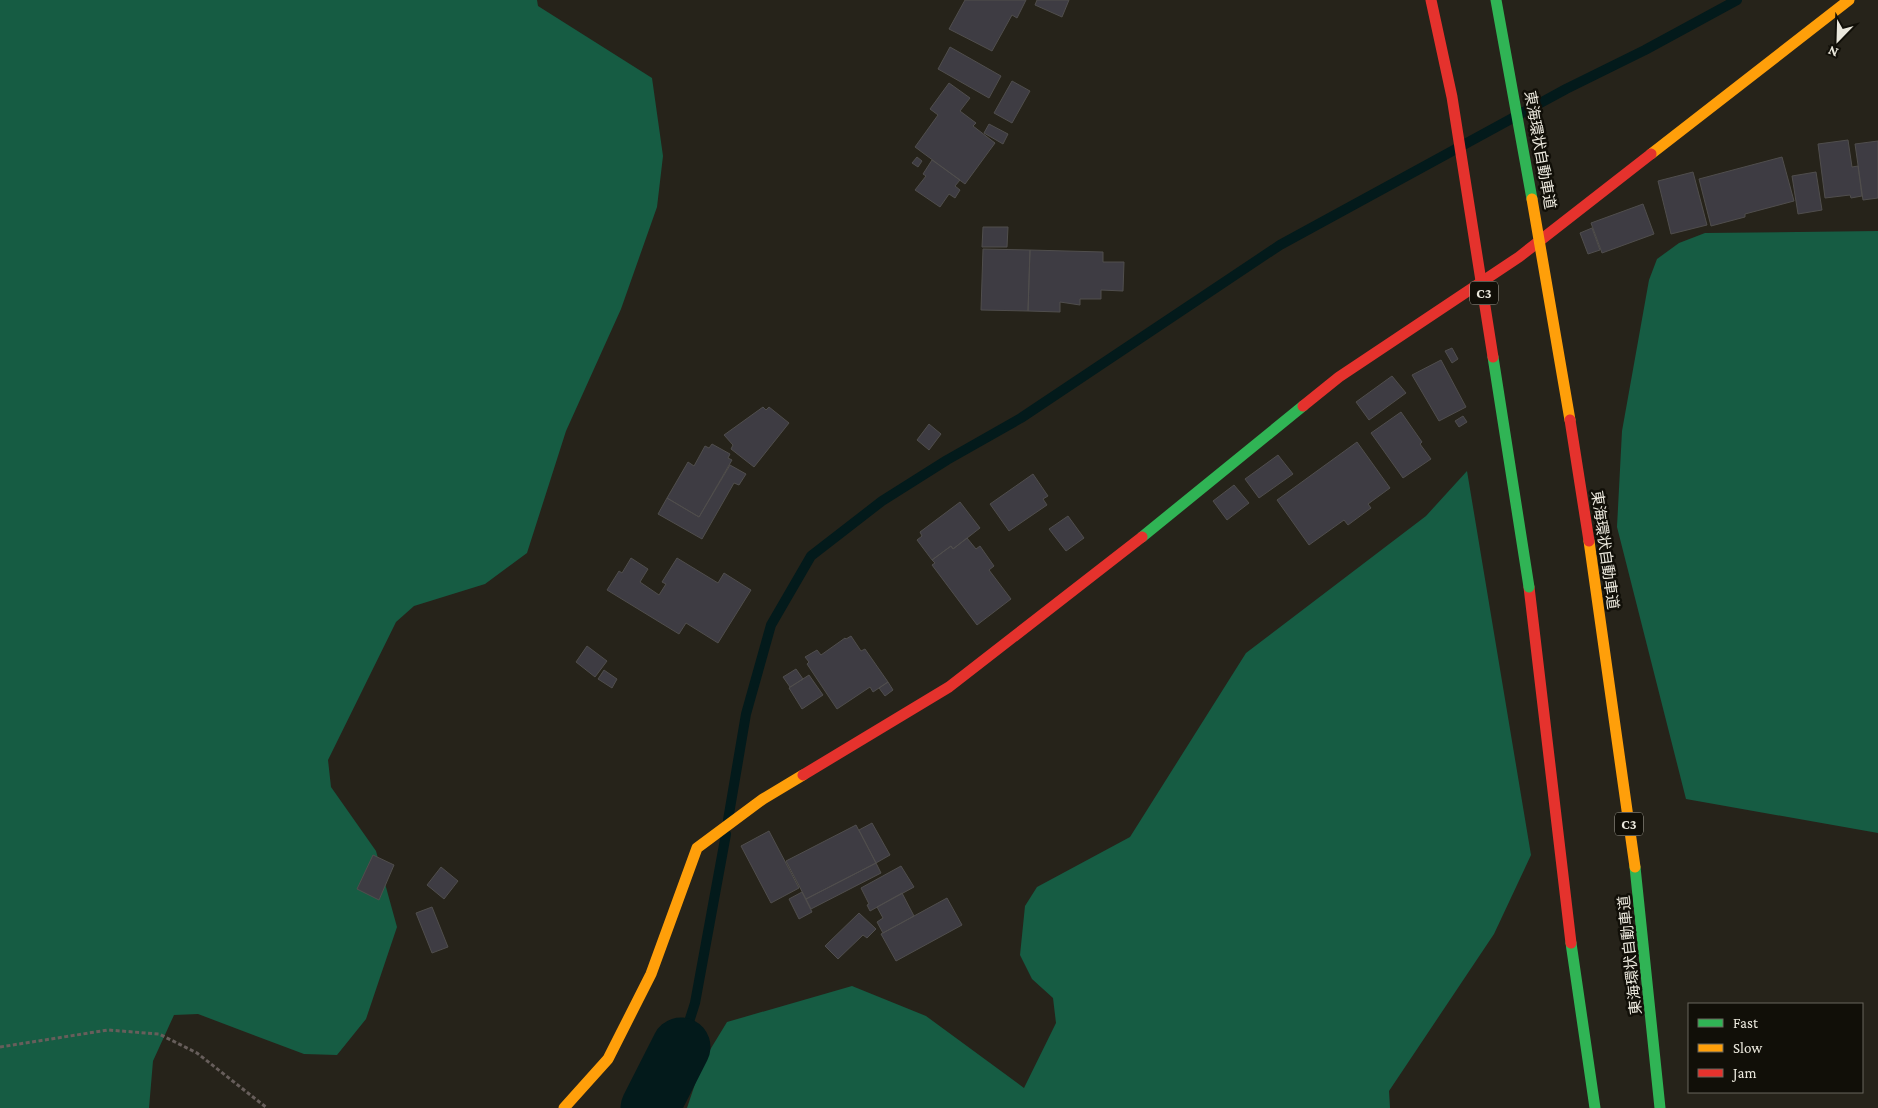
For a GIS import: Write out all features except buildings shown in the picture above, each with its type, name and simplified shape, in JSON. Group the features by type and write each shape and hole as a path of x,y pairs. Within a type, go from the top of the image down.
{"main road":[{"name":"C3","path":"1432,0 1458,136 1529,587 1576,984 1595,1108"},
{"name":"東海環状自動車道","path":"1496,0 1555,323 1589,541 1640,901 1660,1108"},
{"path":"564,1108 608,1059 651,974 697,848 763,799 949,687 1100,571 1339,377 1519,257 1850,0"}],"path":[{"path":"0,1047 108,1030 159,1034 198,1053 267,1108"}],"green space":[{"path":"0,0 537,0 538,6 652,78 663,156 657,207 621,309 566,431 527,553 485,584 414,606 396,622 328,760 331,787 376,851 397,927 366,1019 337,1055 304,1054 198,1014 174,1015 153,1061 149,1108 0,1108"},
{"path":"1878,231 1878,833 1686,799 1617,527 1622,431 1649,280 1657,259 1679,243 1705,233"},
{"path":"1467,471 1531,855 1494,934 1389,1091 1390,1108 687,1108 702,1063 727,1022 852,986 926,1016 1024,1088 1056,1023 1053,998 1032,979 1020,955 1025,906 1037,887 1130,837 1246,653 1426,516"}],"waterway":[{"path":"728,820 746,714 771,625 811,556 882,501 947,460 1021,418 1280,245 1566,89 1645,50 1737,0"},
{"path":"629,1108 681,1047 695,1003 726,834"},
{"path":"650,1108 681,1047"}],"traffic: fast":[{"path":"1496,0 1532,199"},
{"path":"1493,357 1529,587"},
{"path":"1142,537 1303,406"},
{"path":"1635,867 1660,1108"},
{"path":"1571,943 1595,1108"}],"traffic: slow":[{"path":"1651,154 1849,0"},
{"path":"1532,199 1570,420"},
{"path":"1589,541 1635,867"},
{"path":"564,1108 608,1059 651,974 697,848 763,799 803,775"}],"traffic: jam":[{"path":"1431,0 1452,97 1493,357"},
{"path":"1303,406 1339,377 1519,257 1651,154"},
{"path":"1570,420 1589,541"},
{"path":"803,775 949,687 1142,537"},
{"path":"1529,587 1571,943"}]}
